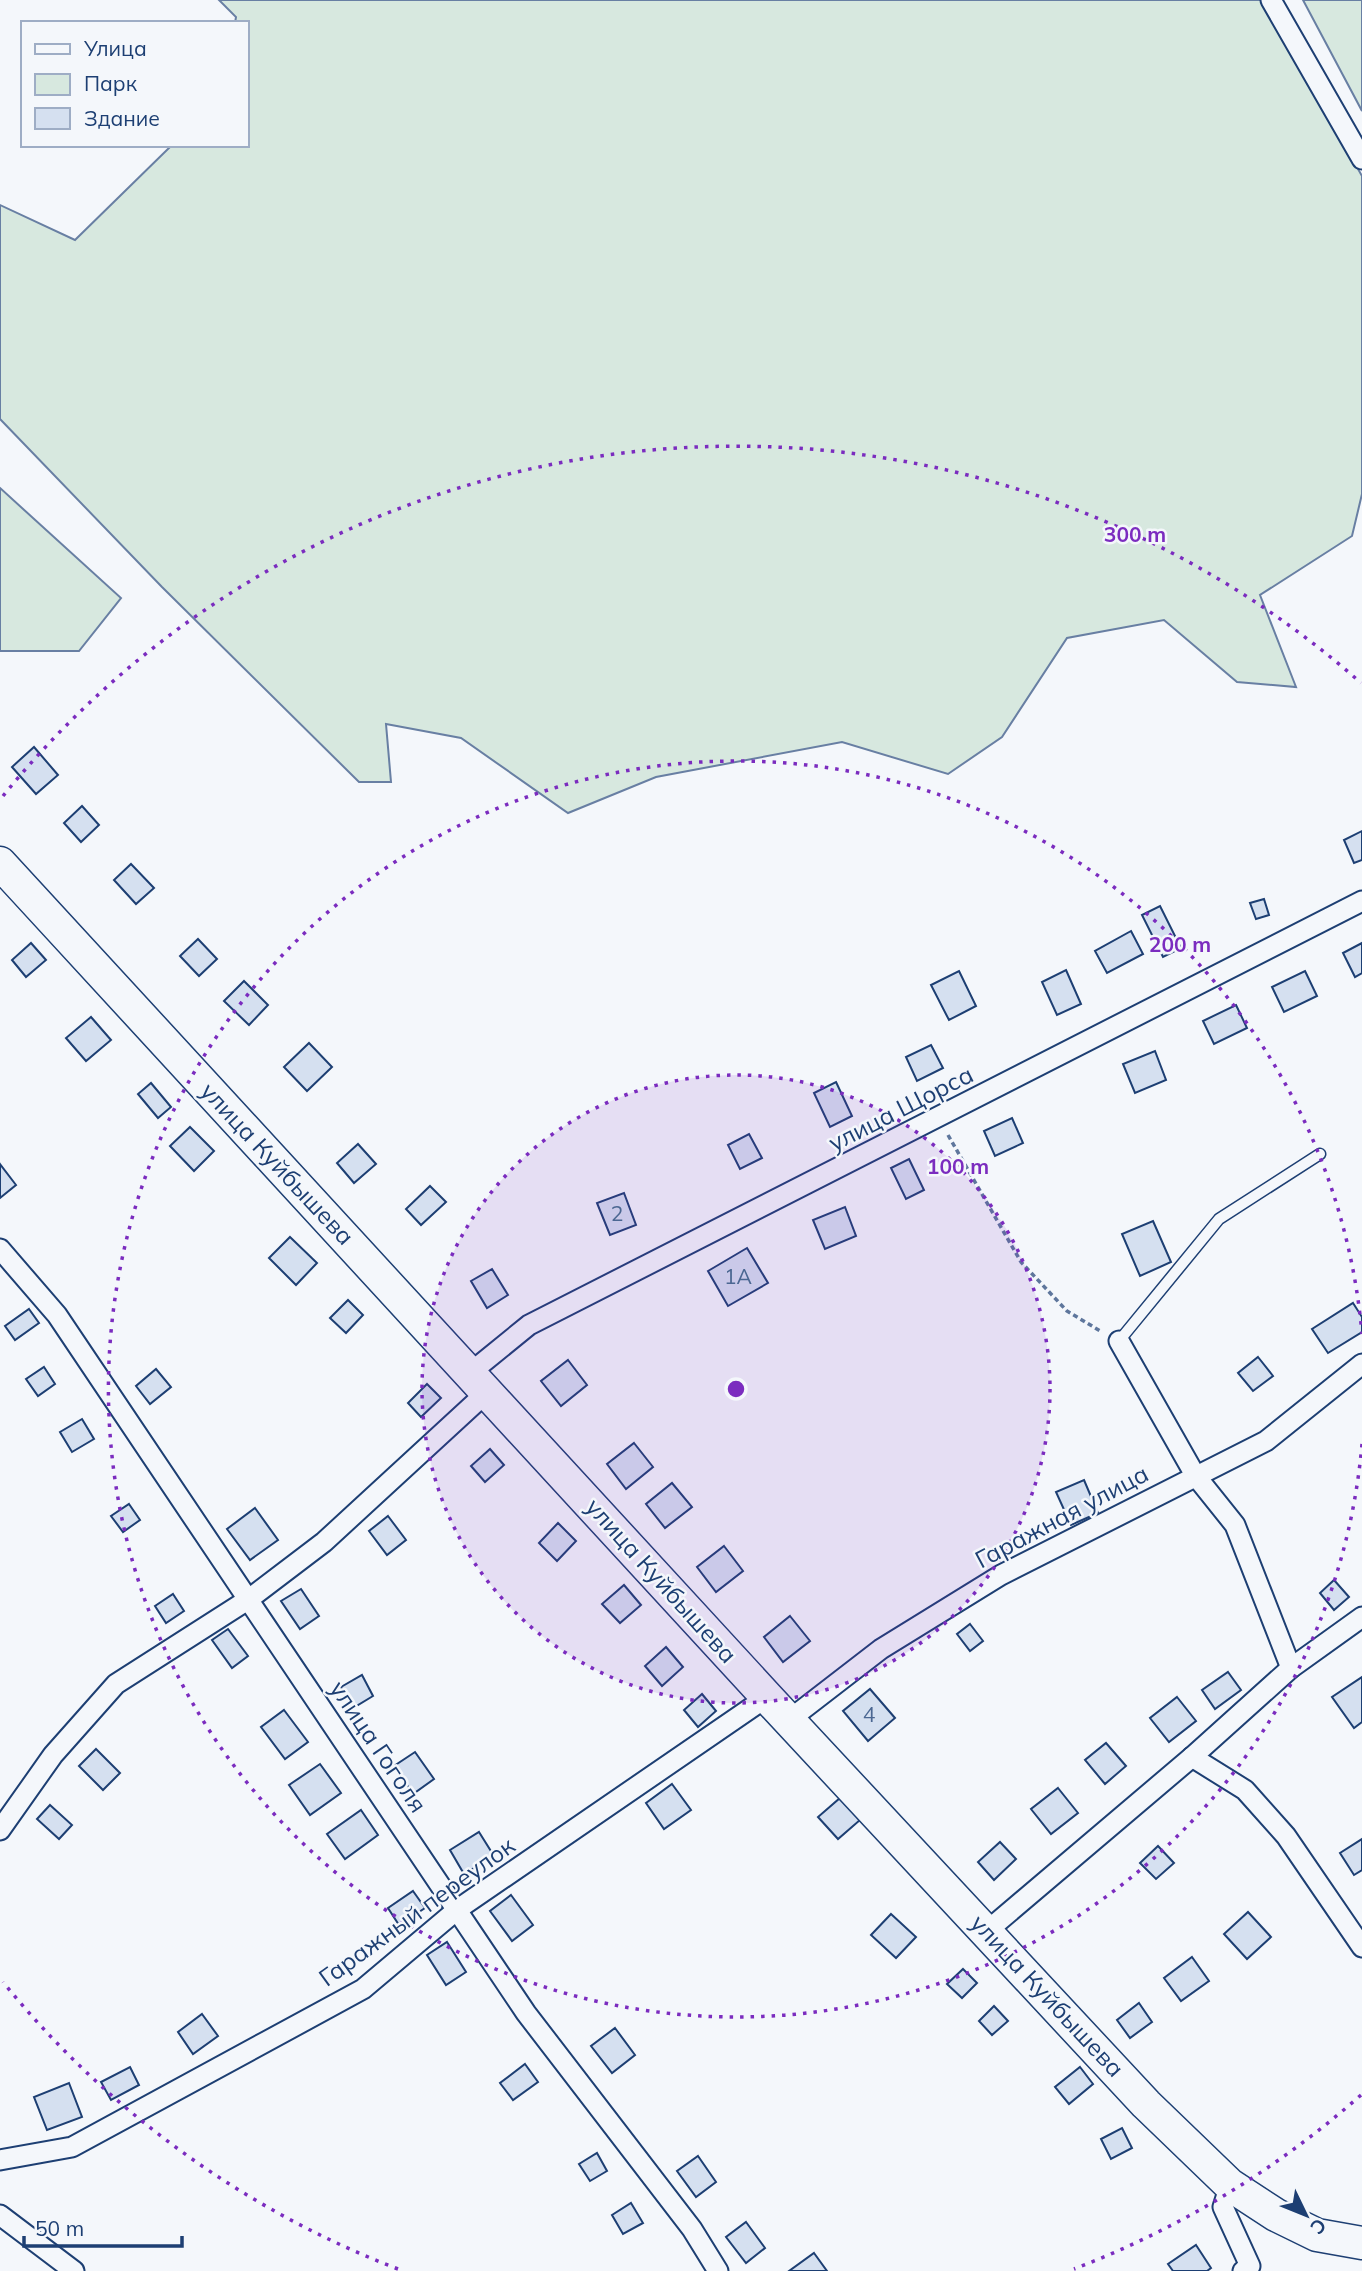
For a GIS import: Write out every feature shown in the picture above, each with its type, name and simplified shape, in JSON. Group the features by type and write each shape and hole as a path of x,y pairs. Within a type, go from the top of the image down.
{"highway":[{"name":"улица Куйбышева","path":"0,863 767,1697 1146,2104 1230,2185 1276,2215 1317,2235 1362,2243"}],"street":[{"path":"1271,0 1362,159"},
{"name":"улица Щорса","path":"0,1830 53,1755 116,1684 249,1599 324,1542 529,1325 1362,901"},
{"name":"улица Гоголя","path":"0,1249 57,1315 526,2013 692,2229 719,2271"},
{"path":"1119,1341 1195,1475 1235,1525 1291,1668"},
{"name":"Гаражная улица","path":"789,1720 881,1649 1001,1575 1266,1441 1362,1364"},
{"path":"987,1931 1192,1757 1291,1668 1362,1617"},
{"name":"Гаражный переулок","path":"0,2160 72,2147 363,1989 457,1909 767,1697"},
{"path":"1192,1757 1245,1790 1286,1836 1362,1947"},
{"path":"1230,2185 1223,2207 1250,2266 1243,2271"},
{"path":"0,2215 74,2271"}],"lane":[{"path":"1119,1341 1219,1219 1320,1154"}],"path":[{"path":"938,1117 1021,1262 1067,1311 1119,1341"}],"green space":[{"path":"219,0 1262,0 1362,176 1362,494 1352,536 1260,595 1296,687 1237,682 1164,620 1067,638 1002,737 948,774 842,742 656,777 568,813 461,738 386,724 391,782 359,782 162,587 0,419 0,205 75,240 170,147 248,147 248,21 235,21 236,17"},
{"path":"1303,0 1362,0 1362,111"},
{"path":"0,488 121,598 79,651 0,651"}],"building":[{"path":"34,747 58,775 36,794 12,767"},
{"path":"82,806 99,825 81,842 64,823"},
{"path":"1362,831 1362,860 1354,863 1344,840"},
{"path":"131,864 154,888 136,904 114,880"},
{"path":"1264,899 1269,915 1256,919 1250,903"},
{"path":"1160,906 1181,948 1163,957 1142,915"},
{"path":"1131,931 1143,954 1107,973 1095,951"},
{"path":"198,939 217,959 199,976 180,956"},
{"path":"31,943 46,960 26,977 12,960"},
{"path":"1362,943 1362,973 1355,977 1343,953"},
{"path":"1066,970 1081,1004 1057,1015 1042,982"},
{"path":"959,971 976,1006 949,1020 931,985"},
{"path":"1305,971 1317,996 1284,1012 1272,987"},
{"path":"244,981 268,1005 249,1025 224,1001"},
{"path":"1236,1005 1247,1028 1214,1044 1203,1021"},
{"path":"91,1017 111,1040 86,1061 66,1038"},
{"path":"309,1043 332,1067 307,1091 284,1067"},
{"path":"931,1045 943,1068 917,1081 906,1057"},
{"path":"1155,1051 1166,1080 1135,1093 1123,1064"},
{"path":"836,1082 852,1116 830,1127 814,1093"},
{"path":"151,1083 171,1107 158,1118 138,1094"},
{"path":"1012,1118 1023,1143 995,1156 984,1131"},
{"path":"190,1127 214,1151 194,1171 170,1146"},
{"path":"749,1134 762,1158 740,1169 728,1145"},
{"path":"358,1144 376,1164 354,1183 337,1163"},
{"path":"909,1159 924,1190 906,1199 891,1168"},
{"path":"0,1164 16,1185 0,1198"},
{"path":"430,1186 446,1202 421,1225 406,1209"},
{"path":"624,1193 636,1225 610,1235 597,1203"},
{"path":"845,1207 856,1236 825,1249 813,1220"},
{"path":"1153,1221 1171,1262 1140,1276 1122,1234"},
{"path":"290,1237 317,1263 296,1285 269,1258"},
{"path":"747,1248 768,1283 728,1306 708,1271"},
{"path":"492,1269 508,1295 487,1308 471,1281"},
{"path":"348,1300 363,1315 346,1333 330,1318"},
{"path":"1353,1303 1362,1317 1362,1332 1328,1353 1312,1329"},
{"path":"29,1309 39,1323 15,1340 5,1326"},
{"path":"1258,1357 1273,1376 1253,1391 1238,1373"},
{"path":"568,1360 587,1385 561,1406 541,1381"},
{"path":"44,1367 55,1384 38,1396 26,1379"},
{"path":"156,1369 171,1387 150,1404 136,1386"},
{"path":"427,1384 441,1398 421,1417 408,1403"},
{"path":"82,1419 94,1439 72,1452 60,1432"},
{"path":"634,1443 653,1467 626,1489 607,1464"},
{"path":"490,1449 504,1465 485,1482 471,1466"},
{"path":"1084,1480 1098,1513 1071,1525 1056,1492"},
{"path":"672,1483 692,1507 665,1528 646,1504"},
{"path":"129,1504 140,1520 123,1532 111,1516"},
{"path":"255,1508 278,1540 250,1560 227,1529"},
{"path":"388,1516 406,1540 387,1555 369,1531"},
{"path":"558,1523 576,1541 557,1561 539,1543"},
{"path":"724,1546 743,1571 716,1592 697,1567"},
{"path":"1334,1580 1349,1597 1334,1610 1320,1593"},
{"path":"624,1585 641,1605 620,1623 602,1604"},
{"path":"301,1589 319,1616 300,1629 281,1601"},
{"path":"173,1594 184,1611 166,1623 155,1606"},
{"path":"790,1616 810,1641 783,1662 764,1637"},
{"path":"970,1624 983,1641 970,1651 957,1634"},
{"path":"228,1629 248,1656 232,1668 212,1640"},
{"path":"666,1647 683,1667 662,1686 645,1666"},
{"path":"1228,1672 1241,1690 1215,1709 1202,1690"},
{"path":"362,1675 373,1696 353,1708 341,1687"},
{"path":"1362,1677 1362,1722 1354,1728 1332,1697"},
{"path":"870,1689 895,1718 868,1741 843,1711"},
{"path":"702,1694 716,1711 698,1727 684,1710"},
{"path":"1177,1697 1196,1721 1169,1742 1150,1718"},
{"path":"284,1710 308,1742 285,1759 261,1727"},
{"path":"1106,1743 1126,1766 1105,1784 1085,1760"},
{"path":"96,1749 120,1773 103,1790 79,1766"},
{"path":"415,1752 434,1779 413,1794 394,1766"},
{"path":"320,1764 341,1793 310,1815 289,1785"},
{"path":"672,1784 691,1810 664,1829 646,1803"},
{"path":"1058,1788 1078,1813 1051,1834 1031,1809"},
{"path":"840,1798 860,1820 838,1839 818,1817"},
{"path":"50,1805 72,1825 59,1839 37,1819"},
{"path":"361,1810 378,1835 345,1859 327,1834"},
{"path":"479,1832 494,1856 464,1874 450,1850"},
{"path":"1362,1839 1362,1870 1354,1875 1340,1853"},
{"path":"1000,1842 1016,1859 994,1880 978,1862"},
{"path":"1158,1846 1174,1863 1156,1879 1140,1863"},
{"path":"413,1891 425,1908 399,1925 388,1908"},
{"path":"511,1895 533,1925 512,1941 490,1911"},
{"path":"1248,1912 1271,1937 1247,1959 1224,1934"},
{"path":"891,1914 916,1937 896,1958 871,1935"},
{"path":"447,1942 466,1972 446,1985 427,1955"},
{"path":"1192,1957 1209,1981 1181,2001 1164,1978"},
{"path":"963,1969 977,1983 962,1998 947,1984"},
{"path":"1139,2003 1152,2022 1130,2038 1117,2020"},
{"path":"994,2006 1008,2021 992,2035 979,2021"},
{"path":"202,2014 218,2036 193,2054 178,2032"},
{"path":"615,2028 635,2055 612,2073 591,2046"},
{"path":"525,2064 538,2082 513,2100 500,2083"},
{"path":"130,2067 139,2085 111,2100 101,2082"},
{"path":"1080,2067 1093,2084 1069,2104 1055,2087"},
{"path":"69,2083 82,2117 47,2130 34,2097"},
{"path":"1122,2128 1132,2148 1111,2159 1101,2139"},
{"path":"597,2153 607,2171 590,2181 579,2164"},
{"path":"698,2156 716,2182 696,2197 677,2171"},
{"path":"631,2203 643,2223 623,2234 612,2215"},
{"path":"746,2222 765,2248 746,2263 726,2237"},
{"path":"1196,2245 1211,2268 1207,2271 1173,2271 1168,2264"},
{"path":"814,2253 827,2271 789,2271"}]}
